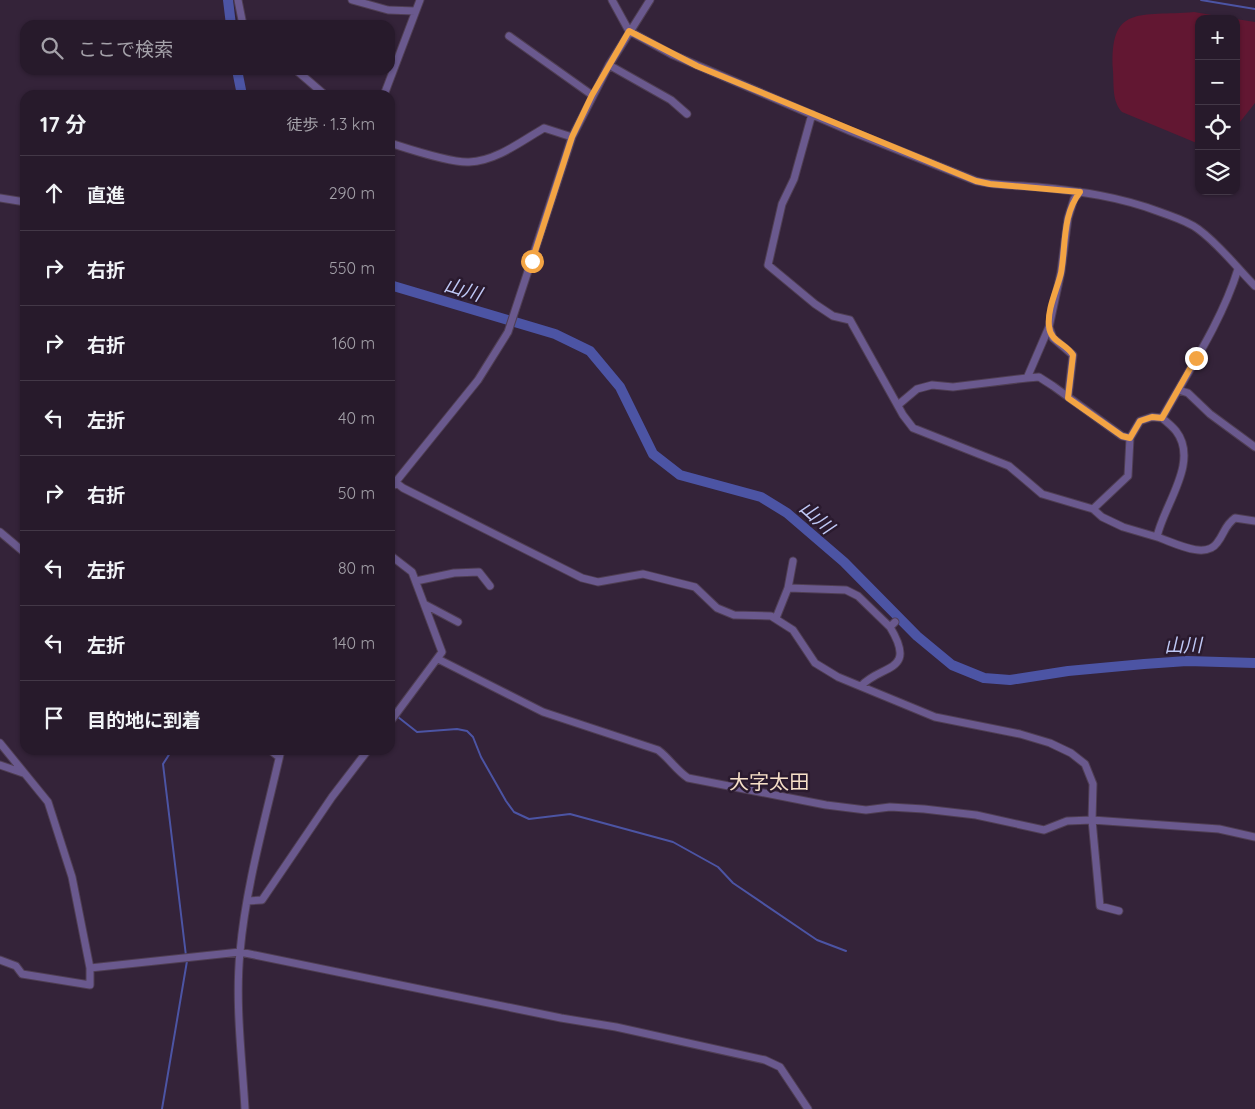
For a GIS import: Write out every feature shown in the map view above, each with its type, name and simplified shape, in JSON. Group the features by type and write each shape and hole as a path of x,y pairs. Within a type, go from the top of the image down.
{"street":[{"path":"238,0 241,20"},
{"path":"352,0 388,10 415,11"},
{"path":"395,67 420,0"},
{"path":"612,0 629,31 697,66 976,181 990,184 1080,192 1144,205 1180,219 1197,228 1220,248 1255,286"},
{"path":"395,478 478,380 508,332 516,313 554,187 572,137 592,95 629,31 650,0"},
{"path":"509,36 592,95"},
{"path":"609,66 671,100 687,114"},
{"path":"302,75 318,90"},
{"path":"386,90 392,75"},
{"path":"812,114 794,179 782,204 768,257 768,265 815,304 833,316 850,320 908,422 919,431 1009,466 1042,494 1093,509 1102,517 1116,524 1198,550 1208,550 1216,544 1226,525 1236,518 1255,521"},
{"path":"395,144 470,162 504,151 544,128 572,137"},
{"path":"1027,378 1049,327 1061,272 1068,218 1074,199 1080,192"},
{"path":"0,198 20,201"},
{"path":"1162,418 1179,390 1233,285 1238,269"},
{"path":"1049,327 1053,338 1073,355 1068,398"},
{"path":"898,405 917,389 932,385 954,387 1039,377 1122,436 1130,438"},
{"path":"1179,390 1188,393 1210,414 1255,447"},
{"path":"1093,509 1128,476 1130,438 1140,421 1152,417 1162,418 1177,432 1182,443 1184,465 1179,483 1160,524 1157,537"},
{"path":"395,481 582,578 598,582 643,574 694,587 717,608 734,614 771,616 776,618 793,630 815,663 838,677 935,717 1020,734 1050,743 1071,753 1086,764 1093,784 1092,820 1100,906 1119,911"},
{"path":"0,532 20,549"},
{"path":"395,559 412,572 426,605 442,652 395,715"},
{"path":"776,618 788,588 793,561"},
{"path":"416,581 454,573 479,572 490,586"},
{"path":"788,588 846,590 858,596 893,625 900,648 897,661 888,671 868,678 861,686"},
{"path":"426,605 458,622"},
{"path":"438,659 542,712 658,750 666,756 676,770 688,778 826,805 866,810 890,807 924,809 976,815 1044,830 1067,821 1092,820 1219,829 1255,837"},
{"path":"0,743 48,802 72,877 90,968 90,984 22,974 16,966 0,960"},
{"path":"245,1109 238,994 240,952 247,901 280,755"},
{"path":"247,901 262,900 332,797 364,755"},
{"path":"0,765 23,773"},
{"path":"90,968 240,952 561,1018 616,1027 765,1060 780,1067 808,1109"}],"shaded area":[{"path":"1194,12 1212,15 1195,15 1195,142 1122,112 1119,108 1115,98 1113,82 1113,49 1116,34 1123,24 1132,18 1144,15"},
{"path":"1240,20 1255,22 1255,103 1240,122"}],"waterway":[{"name":"山川","path":"228,0 230,20"},
{"path":"1201,0 1255,9"},
{"name":"山川","path":"238,75 241,90"},
{"name":"山川","path":"395,286 555,334 590,351 620,387 653,454 680,475 761,497 787,513 844,562 917,636 952,665 984,678 1010,680 1068,671 1187,661 1255,663"},
{"path":"398,717 417,732 457,729 467,731 473,737 481,757 514,812 529,819 570,814 673,842 718,867 733,883 817,940 846,951"},
{"path":"169,755 163,764 186,956"},
{"path":"162,1109 187,961"}],"district":[{"name":"大字太田","path":"769,782"}],"route":[{"path":"532,261 559,172 572,137 592,95 629,31 697,66 850,131 976,181 990,184 1019,185 1080,192 1074,199 1068,218 1061,272 1051,309 1049,327 1053,338 1060,345 1071,351 1073,355 1068,398 1122,436 1130,438 1140,421 1152,417 1162,418 1196,358"}]}
